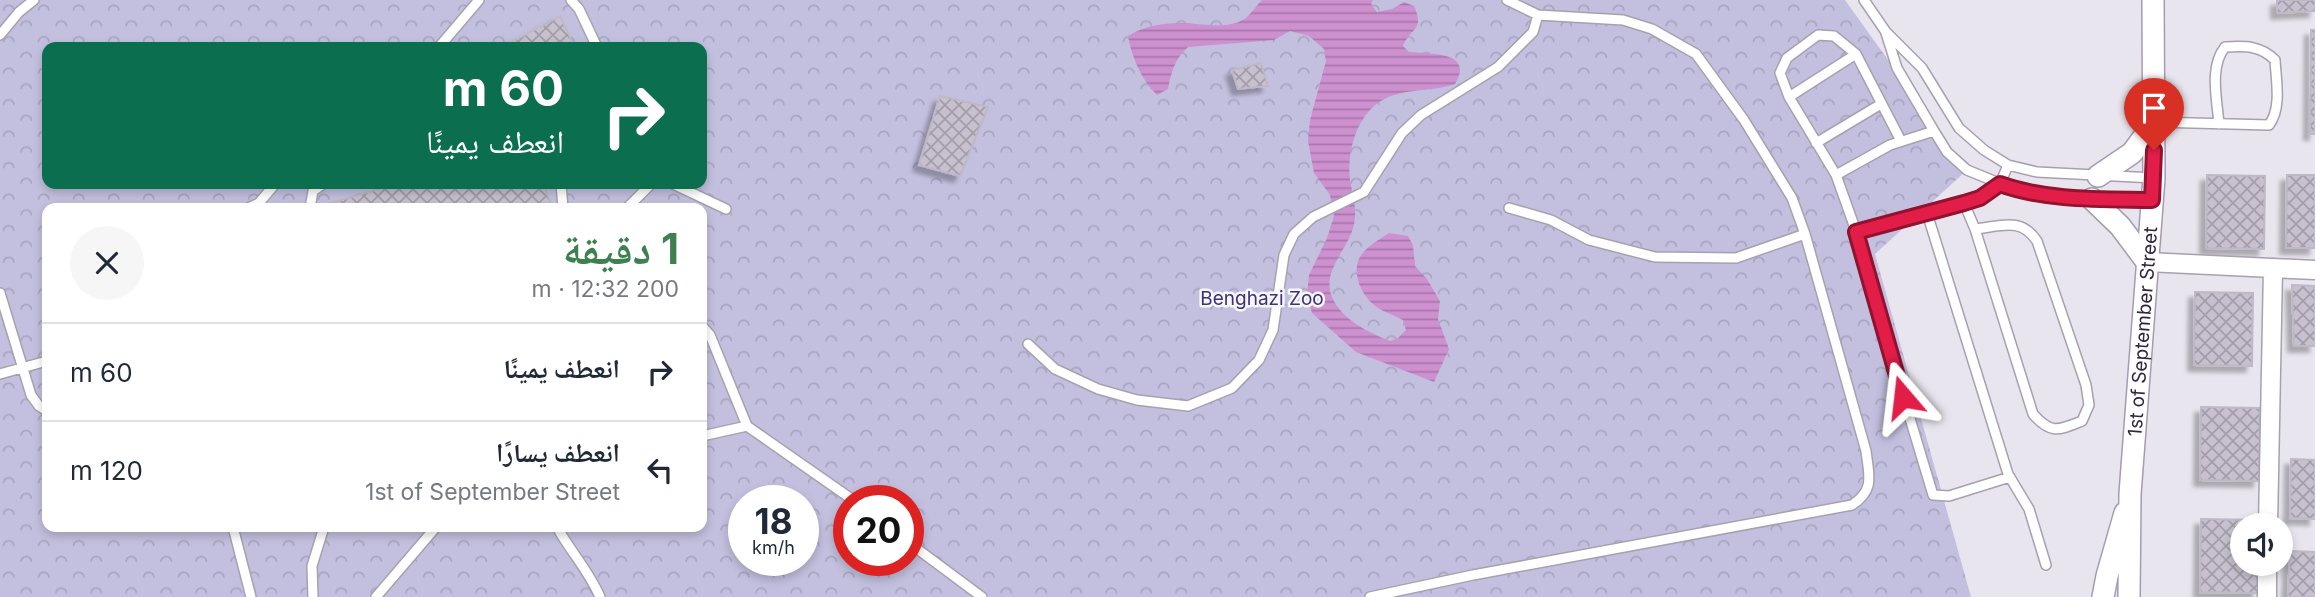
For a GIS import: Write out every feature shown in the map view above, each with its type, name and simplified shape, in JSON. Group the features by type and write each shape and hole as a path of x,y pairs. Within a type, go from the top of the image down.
{"street":[{"name":"1st of September Street","path":"2130,494 2154,178 2154,0"},
{"path":"2098,176 2132,153 2155,122"},
{"path":"2092,199 2120,226 2147,262 2315,270"},
{"path":"2268,513 2273,268"},
{"path":"2093,597 2105,586 2130,494"},
{"path":"2130,494 2131,593"},
{"path":"2267,576 2267,597"}],"lane":[{"path":"0,35 19,12 34,0"},
{"path":"443,42 479,0"},
{"path":"571,0 579,9 595,42"},
{"path":"1370,597 1473,575 1852,505 1864,497 1870,482 1866,451 1805,234 1792,198 1744,120 1696,54 1652,29 1623,20 1538,15 1507,0"},
{"path":"1864,0 1886,32 1922,68 1959,128 2008,166 2037,172 2154,178"},
{"path":"1028,344 1055,369 1098,389 1137,400 1188,406 1232,388 1259,360 1273,330 1284,255 1294,234 1323,211 1358,195 1370,183 1402,133 1421,115 1499,67 1533,32 1538,15"},
{"path":"1886,32 1897,68 1947,152 1967,170 2016,190 2092,199 2152,200"},
{"path":"1901,141 1856,54 1834,36 1818,35 1787,58 1780,73 1788,97 1836,175 1856,232 1933,495 1949,495 2010,477"},
{"path":"2155,122 2219,124 2269,125 2275,118 2277,108 2275,60 2266,51 2255,46 2225,47 2220,53 2215,65 2219,124"},
{"path":"1788,97 1856,54"},
{"path":"1816,143 1881,104"},
{"path":"1836,175 1901,141 1934,131"},
{"path":"1856,232 1980,198 2000,184 2008,166"},
{"path":"259,203 271,189"},
{"path":"632,203 646,189"},
{"path":"684,189 726,209"},
{"path":"1964,203 1975,229 2033,414 2043,426 2059,430 2082,421 2089,405 2086,385 2037,241 2029,229 2018,225 1975,229"},
{"path":"1509,208 1550,220 1589,240 1655,257 1736,258 1805,234"},
{"path":"1927,213 2010,477 2029,509 2046,565"},
{"path":"0,293 31,395 42,408"},
{"path":"707,332 747,426 833,486"},
{"path":"0,374 42,363"},
{"path":"707,435 747,426"},
{"path":"234,532 251,597"},
{"path":"313,597 312,566 322,532"},
{"path":"376,597 432,532"},
{"path":"560,532 592,578 600,597"},
{"path":"924,554 982,597"}],"green space":[{"name":"Benghazi Zoo","path":"0,0 1845,0 1967,170 1875,254 1971,597 0,597"}],"shaded area":[{"path":"1262,0 1373,0 1371,4 1377,12 1392,9 1404,2 1414,6 1418,20 1416,28 1403,46 1409,52 1447,56 1459,65 1460,73 1455,84 1400,93 1379,102 1364,117 1353,142 1350,161 1355,208 1353,228 1330,276 1332,297 1349,319 1390,341 1398,338 1406,330 1403,320 1379,309 1368,299 1358,280 1357,267 1358,260 1365,251 1389,233 1408,236 1413,245 1415,266 1427,279 1440,301 1438,319 1449,349 1434,382 1356,352 1312,313 1307,294 1309,275 1327,238 1334,216 1330,195 1314,173 1308,141 1310,120 1326,61 1324,49 1309,36 1290,31 1274,40 1188,47 1174,66 1168,89 1157,95 1138,68 1128,36 1147,27 1167,24 1232,24 1247,17"}],"building":[{"path":"2277,0 2315,0 2315,11 2277,13"},
{"path":"560,16 573,42 514,42"},
{"path":"2311,30 2315,30 2315,134 2310,134"},
{"path":"1261,63 1268,86 1238,89 1232,70"},
{"path":"940,96 988,107 960,176 919,165"},
{"path":"2207,175 2265,176 2264,249 2206,248"},
{"path":"2287,175 2315,175 2315,248 2286,248"},
{"path":"379,189 545,189 551,203 331,203"},
{"path":"2292,285 2315,286 2315,346 2294,346"},
{"path":"2195,292 2253,293 2252,366 2194,365"},
{"path":"2201,407 2260,408 2259,481 2200,480"},
{"path":"2291,459 2315,460 2315,519 2293,518 2293,513 2290,513"},
{"path":"2201,519 2230,520 2230,576 2259,576 2258,593 2200,592"},
{"path":"2293,551 2315,552 2315,597 2288,597 2289,576 2293,576"}],"route":[{"path":"1903,397 1856,232 1980,198 2000,184 2016,190 2092,199 2152,200 2154,150"}]}
